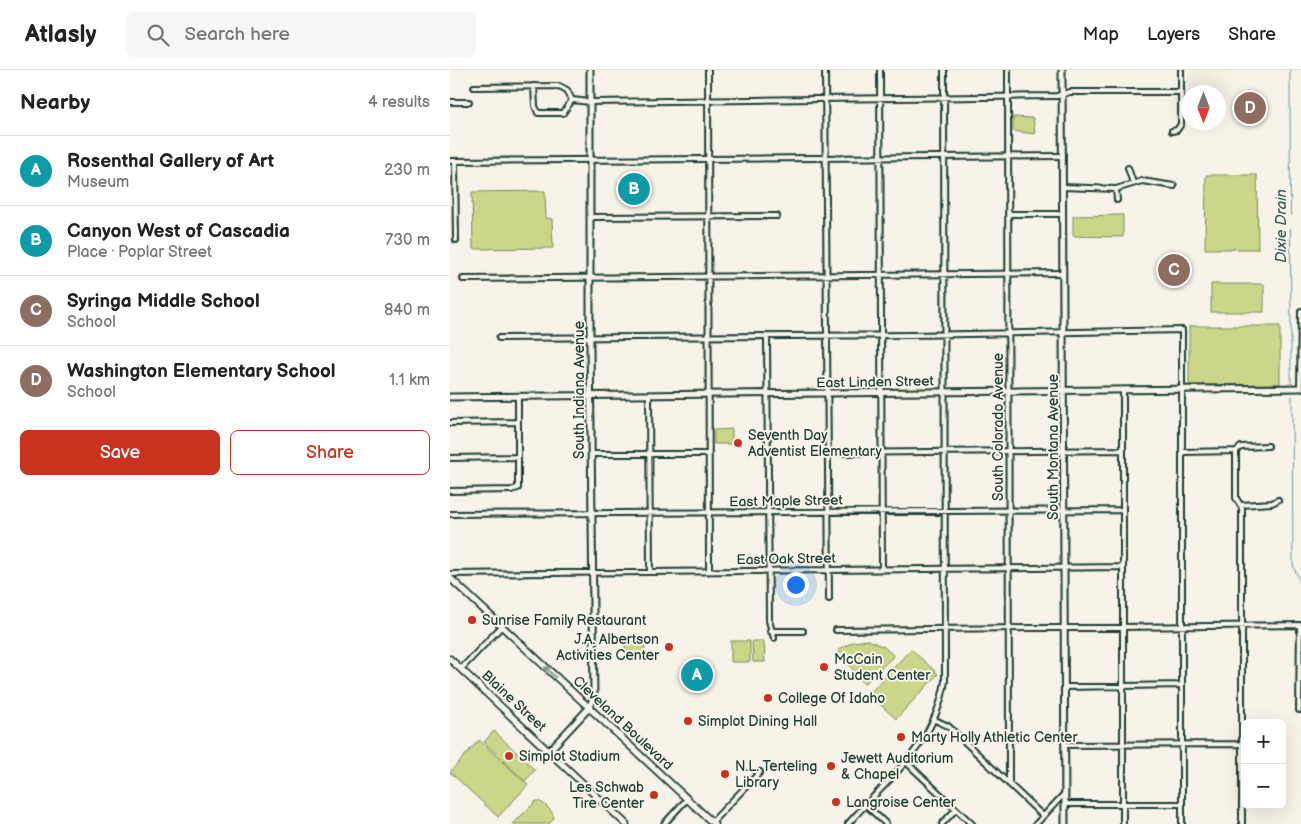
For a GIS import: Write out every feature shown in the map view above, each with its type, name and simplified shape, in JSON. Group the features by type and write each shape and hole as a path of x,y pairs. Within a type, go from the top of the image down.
{"main road":[{"name":"South Indiana Avenue","path":"589,708 594,696 590,396 590,70"},
{"name":"South Montana Avenue","path":"1062,70 1065,824"},
{"name":"East Linden Street","path":"450,397 1300,388"},
{"name":"Cleveland Boulevard","path":"450,576 501,627 713,823"},
{"name":"Blaine Street","path":"450,659 626,824"},
{"path":"549,751 589,708"}],"street":[{"path":"708,70 709,572"},
{"path":"825,70 829,599"},
{"path":"880,70 882,570"},
{"path":"848,824 914,754 935,720 945,681 944,70"},
{"name":"South Colorado Avenue","path":"1008,70 1009,784"},
{"path":"1181,70 1181,85"},
{"path":"534,86 535,106 538,113 563,113 572,100"},
{"path":"474,87 563,87 572,100 590,102 1008,97 1070,92 1181,92"},
{"path":"450,102 469,102"},
{"path":"1172,132 1179,129 1181,126"},
{"path":"456,240 453,161 1063,156"},
{"path":"1128,168 1133,183"},
{"path":"1063,187 1116,189 1142,181 1174,186"},
{"path":"1116,189 1118,200"},
{"path":"1008,214 1063,214"},
{"path":"590,218 777,216"},
{"path":"463,279 826,277 1063,273"},
{"path":"1300,388 1301,311"},
{"path":"499,338 1009,334 1058,333 1063,331 1182,330 1182,824"},
{"path":"767,336 768,571 770,631 774,638"},
{"path":"1123,390 1123,824"},
{"path":"649,395 650,572"},
{"path":"450,491 516,490 519,485 518,396"},
{"path":"450,423 518,422"},
{"path":"1183,452 1236,450 1268,446"},
{"path":"829,453 1123,450"},
{"path":"1236,450 1236,498 1241,505 1242,719"},
{"path":"591,454 709,454"},
{"path":"450,458 518,457"},
{"path":"1241,505 1272,504 1278,500"},
{"name":"East Maple Street","path":"450,514 1122,510"},
{"name":"East Oak Street","path":"450,576 1122,567"},
{"path":"836,630 1300,625 1299,710"},
{"path":"461,669 501,627"},
{"path":"770,631 802,631"},
{"path":"1065,687 1182,685"},
{"path":"935,720 948,726 1043,816"},
{"path":"1065,745 1241,744"},
{"path":"906,762 972,824"},
{"path":"1242,764 1242,824"},
{"path":"713,823 760,772"},
{"path":"1036,824 1065,793"},
{"path":"664,824 687,799"},
{"path":"865,804 886,824"},
{"path":"1065,804 1182,804"},
{"path":"942,824 956,809"}],"green space":[{"path":"1013,117 1033,118 1035,134 1013,131"},
{"path":"1206,175 1257,175 1258,249 1205,249"},
{"path":"545,191 546,218 552,219 553,248 473,249 472,192"},
{"path":"1123,215 1123,237 1073,236 1073,216"},
{"path":"1211,284 1264,284 1264,312 1211,312"},
{"path":"1189,326 1280,326 1280,384 1189,384"},
{"path":"732,429 732,444 714,444 714,430"},
{"path":"625,638 644,638 645,659 625,660"},
{"path":"868,640 884,647 894,656 865,683 862,682 838,650 853,642"},
{"path":"731,641 750,641 750,662 731,662"},
{"path":"752,641 764,641 765,662 753,662"},
{"path":"911,649 938,674 896,719 869,694"},
{"name":"Simplot Stadium","path":"494,731 535,770 525,781 484,742"},
{"path":"479,740 528,785 498,817 450,772"},
{"name":"Simplot Stadium","path":"536,801 545,805 552,812 554,818 549,824 513,824"}],"waterway":[{"name":"Dixie Drain","path":"1290,70 1291,382"},
{"name":"Dixie Drain","path":"1292,396 1293,565 1301,585"}],"place":[{"name":"Washington Elementary School","path":"1250,108"},
{"name":"Canyon West of Cascadia","path":"634,189"},
{"name":"Syringa Middle School","path":"1174,270"},
{"name":"Seventh Day Adventist Elementary","path":"738,443"},
{"name":"Sunrise Family Restaurant","path":"472,620"},
{"name":"J.A. Albertson Activities Center","path":"669,647"},
{"name":"McCain Student Center","path":"824,667"},
{"name":"Rosenthal Gallery of Art","path":"697,675"},
{"name":"College Of Idaho","path":"768,698"},
{"name":"Simplot Dining Hall","path":"688,721"},
{"name":"Marty Holly Athletic Center","path":"901,737"},
{"name":"Simplot Stadium","path":"509,756"},
{"name":"Jewett Auditorium & Chapel","path":"831,766"},
{"name":"N.L. Terteling Library","path":"725,774"},
{"name":"Les Schwab Tire Center","path":"654,795"},
{"name":"Langroise Center","path":"836,802"}]}
